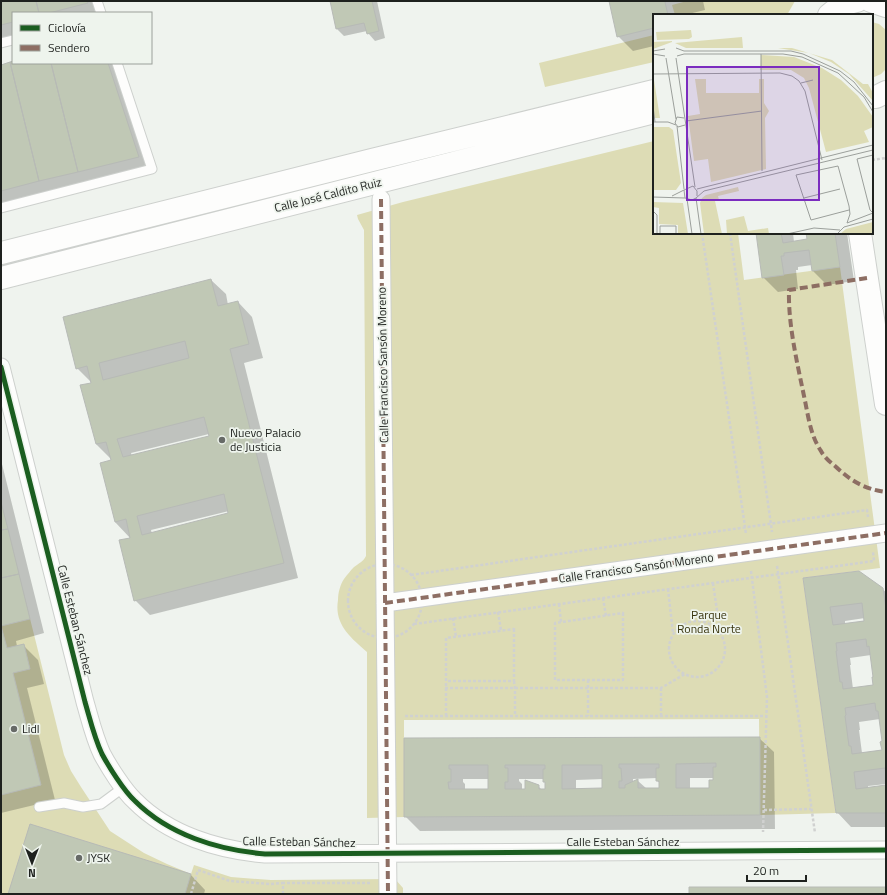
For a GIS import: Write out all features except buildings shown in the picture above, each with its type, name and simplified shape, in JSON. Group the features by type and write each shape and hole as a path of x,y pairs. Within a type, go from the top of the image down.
{"main road":[{"path":"829,10 857,1"},
{"path":"871,1 886,6"},
{"name":"Calle José Caldito Ruiz","path":"1,253 653,91"},
{"path":"873,97 886,92"},
{"name":"Calle José Caldito Ruiz","path":"1,278 653,112"},
{"path":"860,234 886,404"}],"street":[{"name":"Calle Francisco Sansón Moreno","path":"381,199 388,853 382,889"},
{"name":"Calle Esteban Sánchez","path":"1,367 91,723 103,754 133,800 143,809 182,834 231,850 265,854 886,850"},
{"name":"Calle Francisco Sansón Moreno","path":"385,603 886,533"}],"lane":[{"path":"97,1 100,12"},
{"path":"1,43 12,40"},
{"path":"1,208 152,169 117,64"},
{"path":"39,807 64,803 83,807 101,804 124,787"}],"path":[{"path":"873,160 886,158"},
{"path":"702,234 745,527 767,697 763,851"},
{"path":"411,575 867,510"},
{"path":"414,624 874,561"},
{"path":"713,583 720,631 726,648 725,658 713,673 704,677 694,677 685,674 677,669 671,661 669,651 670,642 674,633 679,627 687,622 705,622 713,625 720,631"},
{"path":"668,589 674,633"},
{"path":"604,598 606,616"},
{"path":"559,604 561,622"},
{"path":"498,612 501,630"},
{"path":"623,613 623,680 555,680 555,623 606,616 623,613"},
{"path":"453,618 456,637"},
{"path":"446,716 446,638 514,629 515,716"},
{"path":"445,688 661,688 685,674"},
{"path":"588,680 588,716"},
{"path":"446,681 514,681"},
{"path":"661,688 661,716"},
{"path":"399,716 766,716"},
{"path":"764,810 811,809"},
{"path":"191,894 198,870 230,882 270,884 283,883 382,889"},
{"path":"283,883 283,894"}],"green space":[{"path":"687,1 795,1 788,14 675,14 672,5"},
{"path":"873,22 879,24 886,30 886,69 881,74 873,78"},
{"path":"653,35 653,62 545,87 539,63"},
{"name":"Parque Ronda Norte","path":"653,141 653,234 738,234 744,280 840,267 880,568 803,578 836,813 760,815 759,719 404,720 404,817 367,818 367,652 349,635 341,623 337,609 340,586 346,576 366,556 364,230 357,215 403,202"},
{"path":"1,502 64,755 71,771 110,831 144,853 191,874 194,865 231,877 271,880 395,879 403,888 403,894 1,894"}],"marked path":[{"path":"381,199 388,894"},
{"path":"867,278 789,290 791,330 808,417 817,445 827,459 852,480 871,489 886,492"},
{"path":"385,603 886,533"}],"cycle path":[{"path":"1,367 92,728 102,754 131,797 148,813 179,832 195,839 230,849 265,854 886,850"}],"place":[{"name":"Nuevo Palacio de Justicia","path":"222,440"},
{"name":"Lidl","path":"14,729"},
{"name":"JYSK","path":"79,858"}]}
